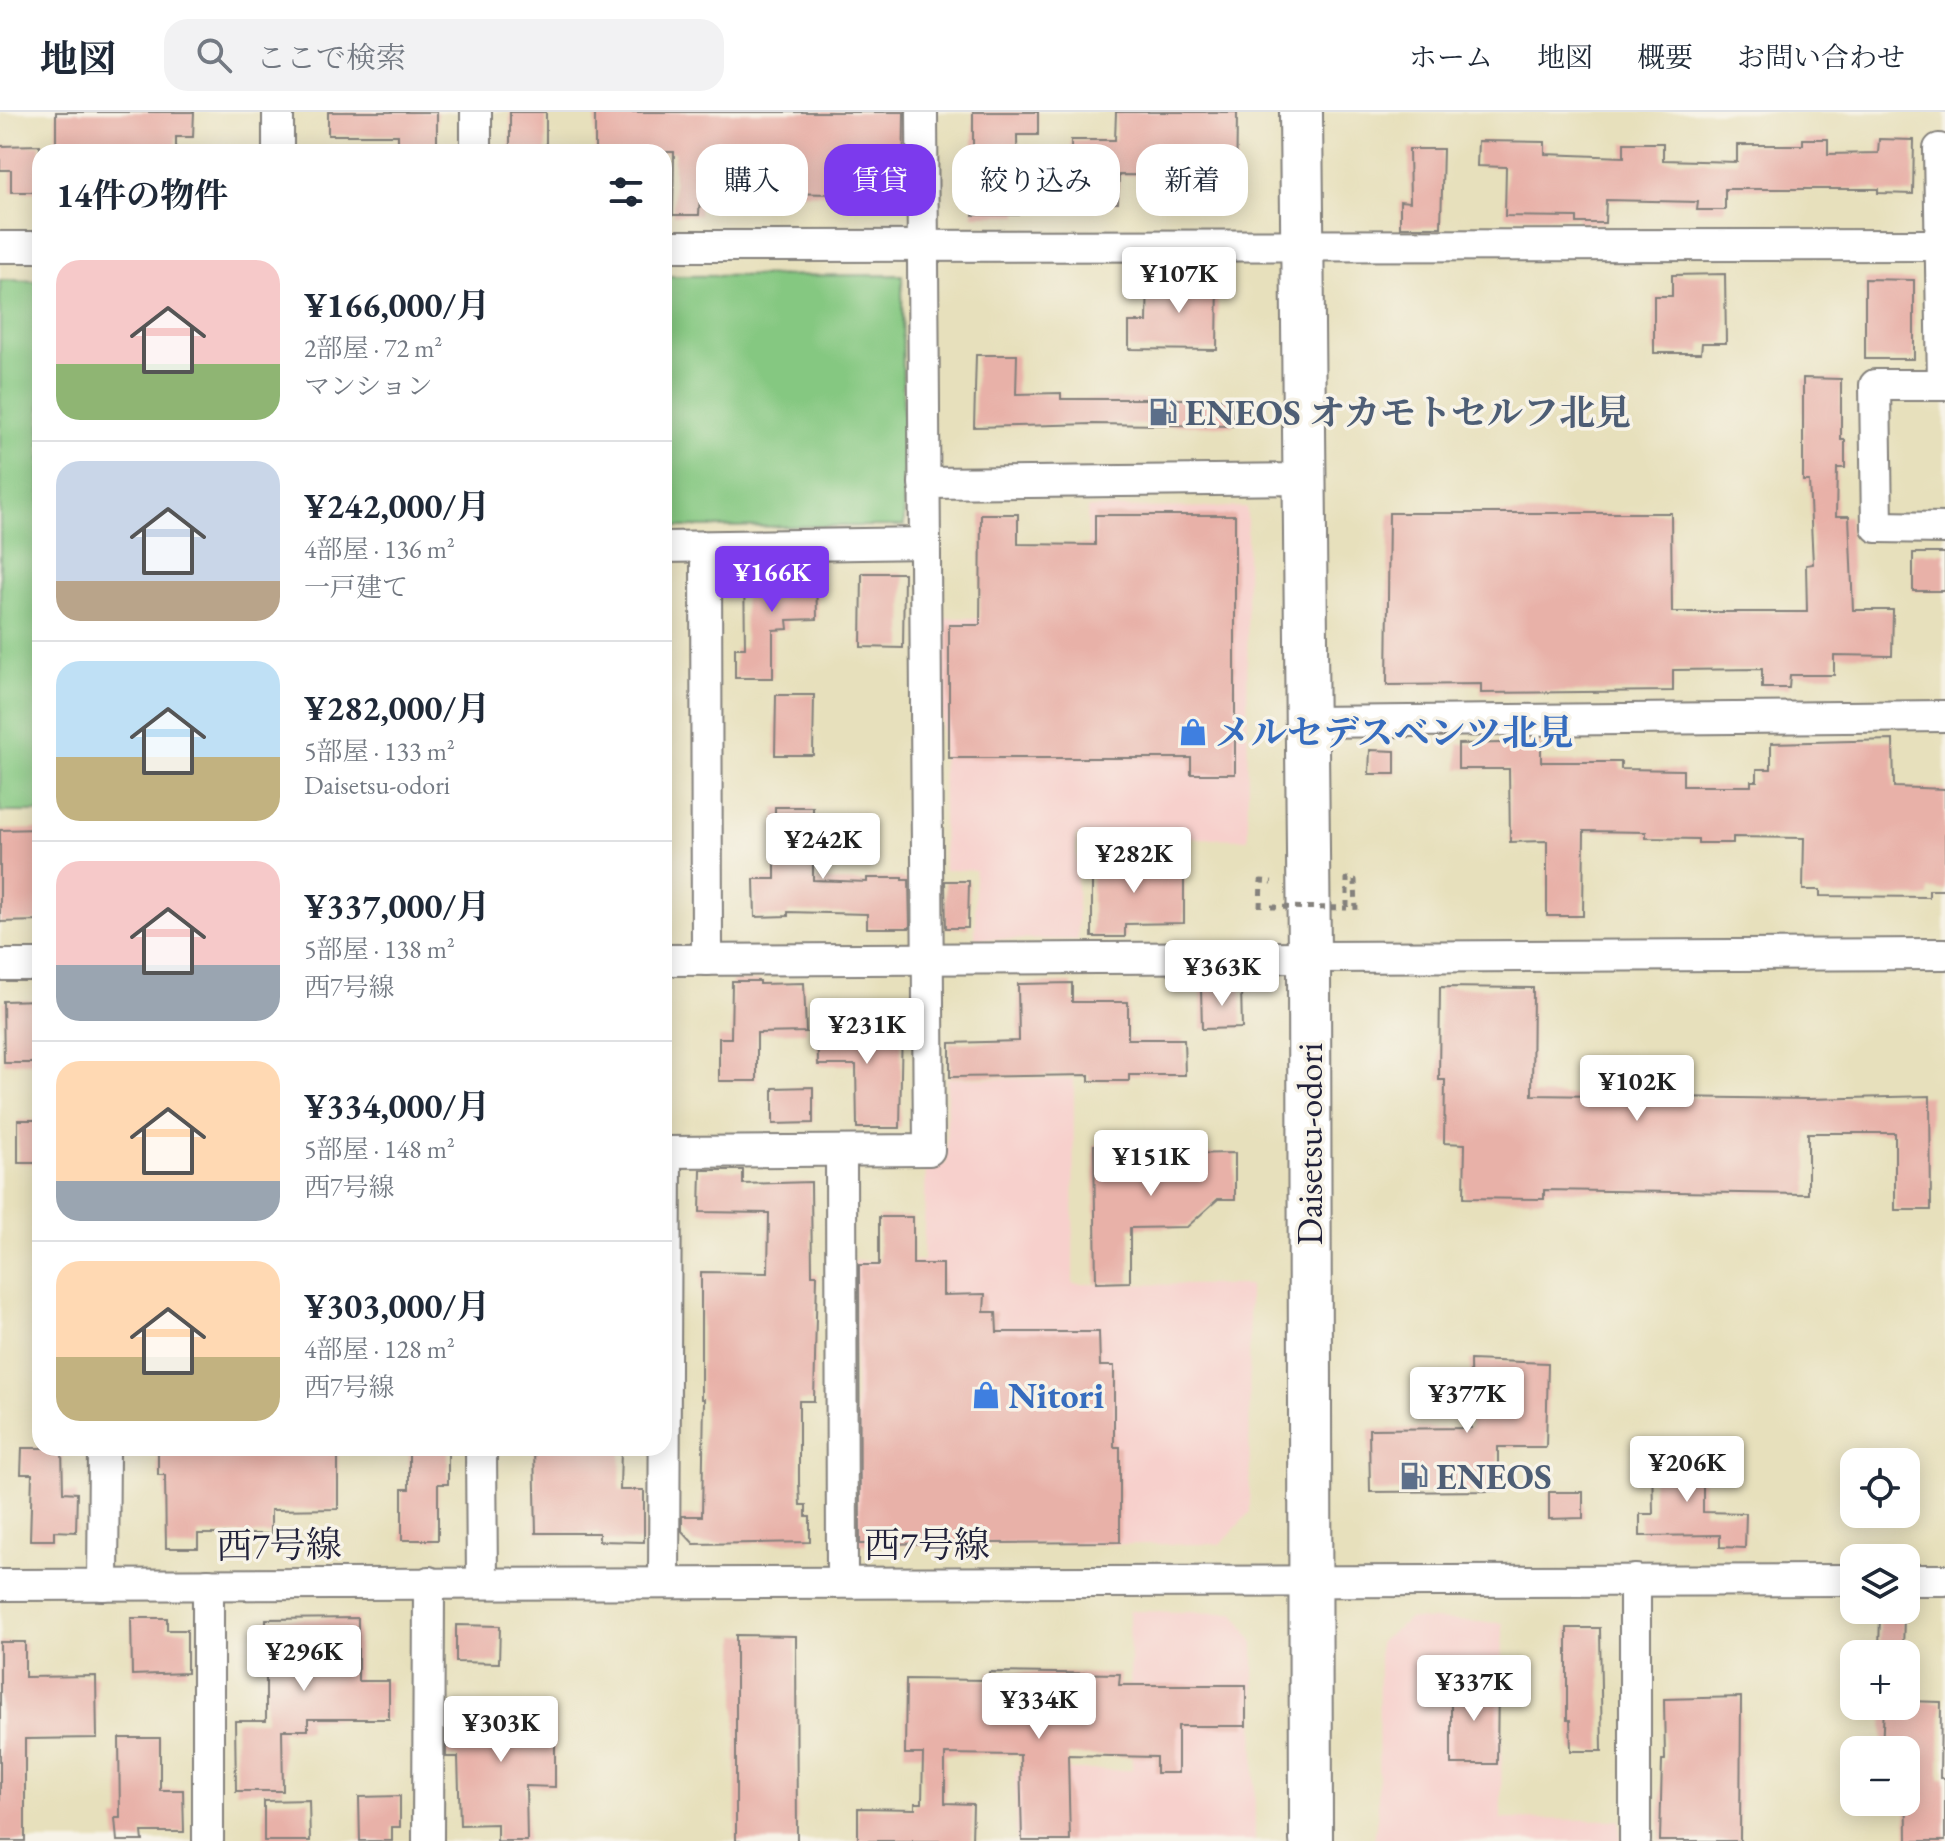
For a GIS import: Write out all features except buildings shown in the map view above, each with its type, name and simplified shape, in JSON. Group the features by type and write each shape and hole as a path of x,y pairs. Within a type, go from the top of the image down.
{"highway":[{"name":"Daisetsu-odori","path":"1301,112 1308,722 1311,1841"}],"street":[{"path":"278,112 278,144"},
{"path":"476,112 476,144"},
{"path":"672,1152 929,1150 922,112"},
{"path":"1939,149 1944,385 1875,385 1877,527 1945,528"},
{"path":"672,246 1942,245"},
{"path":"0,247 32,247"},
{"path":"924,483 1304,479"},
{"path":"672,547 925,543"},
{"path":"706,547 707,960"},
{"path":"1308,722 1945,716"},
{"path":"672,960 1945,954"},
{"path":"0,965 32,965"},
{"path":"841,1152 842,1582"},
{"path":"103,1585 104,1456"},
{"path":"481,1456 482,1582"},
{"path":"664,1456 664,1582"},
{"path":"1635,1580 1635,1841"},
{"name":"西7号線","path":"0,1585 1840,1580"},
{"path":"1920,1580 1945,1580"},
{"path":"428,1841 429,1582"},
{"path":"208,1584 208,1841"}],"path":[{"path":"1260,907 1261,881 1272,881 1271,907 1347,908 1347,879 1355,880 1356,911"}],"shaded area":[{"path":"1247,507 1248,839 1076,836 1078,940 975,939 975,870 944,870 940,618 1091,618 1087,508"},
{"path":"947,1078 1074,1079 1073,1284 1249,1285 1250,1512 1221,1544 857,1545 854,1261 923,1261 926,1164 946,1164"},
{"path":"1129,1611 1235,1613 1254,1643 1255,1841 1016,1841 1015,1770 1132,1770"},
{"path":"1409,1619 1503,1623 1501,1819 1620,1820 1620,1841 1374,1841 1378,1810 1379,1642"}],"green space":[{"path":"902,275 904,526 672,527 672,276"},
{"path":"0,280 32,281 32,812 0,812"}],"place":[{"name":"ENEOS オカモトセルフ北見","path":"1163,412"},
{"name":"メルセデスベンツ北見","path":"1193,732"},
{"name":"Nitori","path":"986,1395"},
{"name":"ENEOS","path":"1414,1476"}]}
